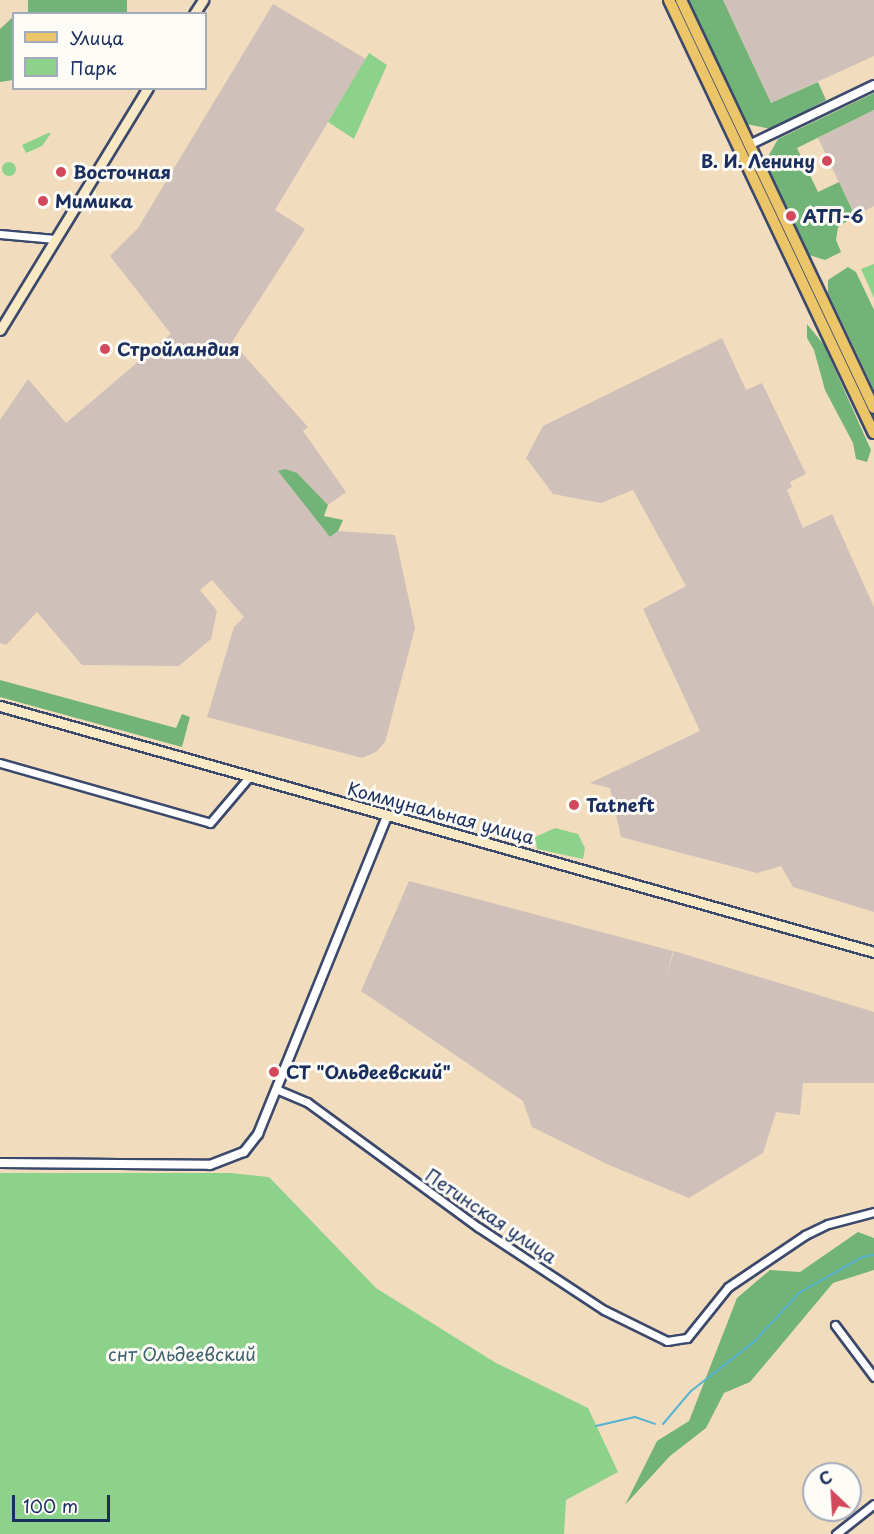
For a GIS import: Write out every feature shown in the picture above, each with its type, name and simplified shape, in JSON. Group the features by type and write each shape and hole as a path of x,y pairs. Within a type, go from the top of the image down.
{"main road":[{"path":"669,0 680,7 807,280 874,408"},
{"path":"0,330 147,90"},
{"path":"745,147 759,165 874,433"},
{"name":"Коммунальная улица","path":"0,706 874,952"}],"street":[{"path":"745,147 874,85"},
{"path":"759,165 759,148 765,137"},
{"path":"0,234 55,239"},
{"path":"0,763 210,823 249,777"},
{"path":"0,1163 223,1162 250,1146 276,1089 387,816"},
{"name":"Петинская улица","path":"276,1089 307,1102 478,1227 604,1310 668,1341 687,1338 728,1287 805,1235 828,1224 874,1212"},
{"path":"835,1325 874,1377"},
{"path":"836,1534 874,1504"}],"shaded area":[{"path":"723,0 874,0 874,56 771,103"},
{"path":"273,4 366,59 275,210 305,229 232,342 308,427 303,431 346,492 328,505 297,473 330,537 338,531 395,535 415,628 385,742 376,752 362,758 207,717 234,627 244,617 212,580 200,590 217,611 211,639 179,666 82,665 37,612 6,645 0,643 0,420 28,379 66,423 171,334 110,256 138,228"},
{"name":"АТП-6","path":"874,110 874,206 855,216 818,138"},
{"path":"722,338 746,390 762,383 806,474 790,482 792,487 787,490 803,528 832,514 874,607 874,912 793,887 781,866 757,873 621,837 610,788 590,783 700,731 643,609 686,586 633,490 601,503 553,494 526,458 543,426"},
{"path":"409,881 673,951 664,984 674,951 874,1012 874,1083 803,1083 800,1115 776,1112 763,1153 689,1198 609,1165 532,1127 523,1101 361,991"}],"green space":[{"path":"28,0 127,0 127,12 28,12"},
{"path":"688,0 723,0 771,103 818,82 826,100 771,129 746,124"},
{"path":"12,18 12,80 0,82 0,29"},
{"path":"369,53 387,65 354,139 328,122"},
{"path":"874,93 874,110 797,148 818,192 839,182 855,216 838,227 836,240 841,252 825,260 806,254 769,170 769,155 778,139"},
{"path":"51,133 42,146 26,153 22,145"},
{"path":"9,162 14,164 16,169 14,174 9,176 4,174 2,169 4,164"},
{"path":"874,264 874,298 861,269"},
{"path":"848,267 856,272 874,310 874,390 828,293 828,280"},
{"path":"807,324 824,345 871,450 867,462 856,459 853,443 825,390 814,350 807,338"},
{"path":"285,469 297,473 328,505 324,516 343,520 338,531 330,537 278,471"},
{"path":"0,680 176,728 182,714 190,717 182,747 0,697"},
{"path":"555,828 578,834 585,848 583,859 537,849 535,837"},
{"name":"снт Ольдеевский","path":"0,1173 231,1173 269,1177 376,1288 496,1363 588,1408 618,1472 566,1500 564,1534 0,1534"},
{"path":"858,1232 874,1238 874,1270 833,1283 750,1382 724,1393 706,1428 670,1456 625,1505 657,1441 689,1421 737,1298 770,1270 800,1272"}],"waterway":[{"path":"663,1424 691,1391 755,1341 799,1293 862,1257 874,1255"},
{"path":"596,1426 635,1417 655,1424"}],"place":[{"name":"В. И. Ленину","path":"827,161"},
{"name":"Восточная","path":"61,172"},
{"name":"Мимика","path":"43,201"},
{"name":"АТП-6","path":"791,216"},
{"name":"Стройландия","path":"105,349"},
{"name":"Tatneft","path":"574,805"},
{"name":"СТ \"Ольдеевский\"","path":"274,1072"}]}
